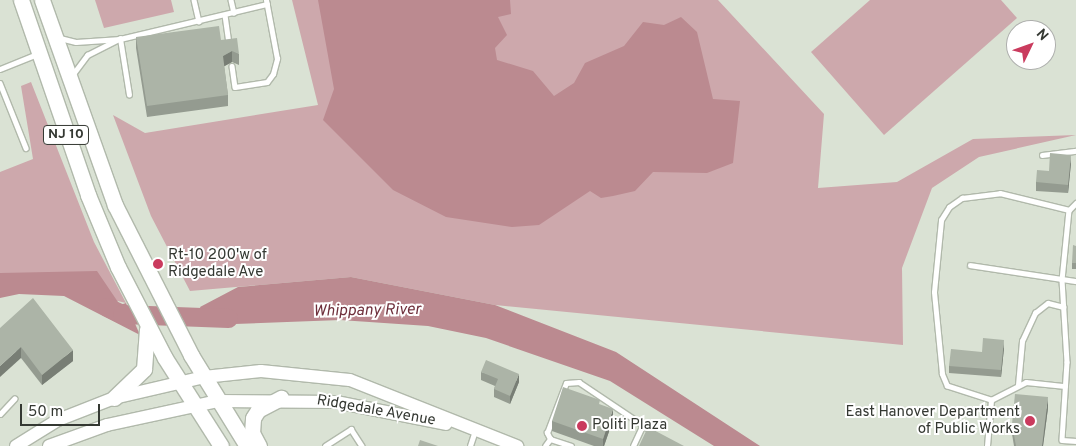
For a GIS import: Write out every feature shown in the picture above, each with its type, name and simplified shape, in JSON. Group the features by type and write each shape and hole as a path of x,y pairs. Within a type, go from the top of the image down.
{"main road":[{"name":"NJ 10","path":"21,0 88,195 118,267 165,358 221,446"},
{"name":"NJ 10","path":"42,0 69,83 142,263 190,354 248,446"},
{"path":"114,398 134,383 148,352 147,325"},
{"name":"Ridgedale Avenue","path":"16,446 58,420 114,398 204,377 261,371 350,380 471,430 517,446"},
{"path":"259,446 252,433 254,418 281,398"},
{"name":"Ridgedale Avenue","path":"49,446 108,425 194,405 218,401 281,398 336,402 471,430"}],"lane":[{"path":"194,0 199,21"},
{"path":"230,0 234,12"},
{"path":"54,36 76,42 120,39 225,15 266,2 277,59 273,74 267,82 235,87 232,66"},
{"path":"225,15 229,47"},
{"path":"69,83 88,55 120,39"},
{"path":"120,39 129,95"},
{"path":"0,69 38,53"},
{"path":"0,83 26,148"},
{"path":"1042,154 1076,151"},
{"path":"1065,386 1018,386 991,400 958,393 947,386 942,374 934,292 941,220 962,198 980,195 1034,198 1069,210"},
{"path":"1076,202 1069,210 1062,280 1065,386 1062,440 1076,441"},
{"path":"970,265 1076,281"},
{"path":"1018,386 1022,341 1035,313 1048,303 1064,307"},
{"path":"571,446 550,439 547,433 566,383 579,382 659,436"},
{"path":"0,414 14,399"},
{"path":"987,446 991,400"},
{"path":"633,446 643,425"},
{"path":"325,446 351,430 362,446"},
{"path":"470,446 471,430"},
{"path":"545,446 550,439"},
{"path":"335,440 338,446"}],"shaded area":[{"path":"95,0 171,0 174,12 104,28"},
{"path":"292,0 718,0 824,114 818,188 897,182 973,139 1076,135 979,157 932,188 902,268 903,345 495,305 351,277 190,291 151,216 113,115 145,133 318,105"},
{"path":"870,0 1001,0 1017,18 1015,20 1006,20 1006,28 884,135 811,52"},
{"path":"31,82 94,242 126,303 0,273 0,172 33,159 21,86"}],"water":[{"path":"318,0 510,0 511,14 498,17 507,35 495,48 497,60 533,71 554,96 574,83 585,63 624,46 643,22 664,25 681,17 697,32 713,99 740,101 733,163 707,173 653,172 635,191 613,196 601,198 590,191 539,225 512,227 446,217 393,190 323,120 334,89"},
{"path":"97,271 120,305 126,303 140,335 64,296 19,294 0,298 0,273"},
{"path":"351,277 495,305 616,352 760,446 714,446 610,381 486,338 428,326 340,320 206,325 200,307 238,287"}],"building":[{"path":"219,26 221,40 237,38 239,54 232,51 223,56 228,95 147,106 136,37"},
{"path":"1050,153 1071,155 1068,185 1036,182 1037,170 1049,171"},
{"path":"1073,245 1076,246 1076,263 1072,263"},
{"path":"33,298 73,350 42,375 21,347 0,366 0,328"},
{"path":"983,338 1004,340 1001,370 949,366 951,349 982,352"},
{"path":"486,360 519,374 510,396 494,389 498,379 481,372"},
{"name":"Politi Plaza","path":"563,387 600,400 599,404 613,409 603,439 552,421"},
{"name":"East Hanover Department of Public Works","path":"1015,394 1048,397 1042,446 1016,446 1012,424"},
{"path":"648,427 684,446 639,446"},
{"path":"420,440 438,446 418,446"}],"waterway":[{"name":"Whippany River","path":"107,307 122,314 228,318"}],"place":[{"name":"Rt-10 200'w of Ridgedale Ave","path":"158,264"},
{"name":"East Hanover Department of Public Works","path":"1030,421"},
{"name":"Politi Plaza","path":"582,426"}]}
